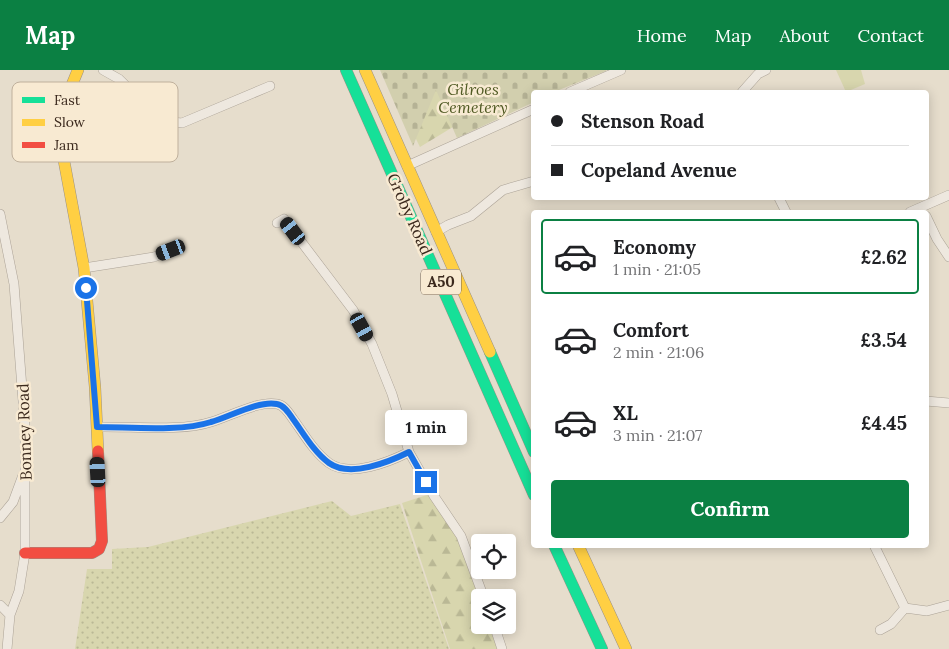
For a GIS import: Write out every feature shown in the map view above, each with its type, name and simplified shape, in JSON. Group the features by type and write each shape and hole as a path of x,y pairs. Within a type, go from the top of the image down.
{"main road":[{"path":"73,82 78,70"},
{"name":"Groby Road","path":"346,70 531,488"},
{"name":"Groby Road","path":"365,70 531,445"},
{"path":"25,552 92,553 99,549 102,541 97,427 84,268 64,162"},
{"path":"555,548 602,649"},
{"path":"579,548 626,649"}],"street":[{"path":"103,70 123,82"},
{"path":"575,90 621,70"},
{"path":"744,90 758,74 766,70"},
{"path":"178,122 192,120 270,86"},
{"path":"407,166 531,110"},
{"path":"436,232 471,216 504,190 531,182"},
{"path":"923,210 949,195"},
{"name":"Bonney Road","path":"0,214 14,284 25,427 25,552 19,591 10,616 8,649"},
{"path":"277,223 284,219 353,310 372,344 392,394 409,452 434,496 461,536 481,589"},
{"path":"929,223 937,240 949,257"},
{"path":"84,268 154,257 171,250"},
{"path":"929,401 949,403"},
{"path":"97,427 190,426 210,423 262,405 276,403 282,405 289,413 319,455 330,464 340,468 365,467 409,452"},
{"path":"0,518 13,502 25,469"},
{"path":"875,548 905,608"},
{"path":"0,605 10,616"},
{"path":"905,608 927,611 949,605"},
{"path":"880,630 891,624 905,608"},
{"path":"497,634 502,649"}],"green space":[{"name":"Gilroes Cemetery","path":"380,70 606,70 559,90 531,90 531,103 457,138 436,90 413,146"},
{"path":"412,70 471,116 420,147 407,121"},
{"path":"836,70 861,70 865,84 851,90 845,90"},
{"path":"430,494 461,536 471,569 471,579 474,579 477,589 471,589 471,634 497,634 502,649 450,649 402,503"},
{"path":"332,501 351,516 400,504 449,649 75,649 87,569 112,569 112,549 148,547"}],"traffic: fast":[{"path":"346,70 531,488"},
{"path":"490,352 531,445"},
{"path":"555,548 602,649"}],"traffic: slow":[{"path":"73,82 78,70"},
{"path":"365,70 490,352"},
{"path":"64,162 84,268 95,387 98,451"},
{"path":"579,548 626,649"}],"traffic: jam":[{"path":"25,553 92,553 99,549 102,541 98,451"}],"route":[{"path":"86,288 97,427 190,426 210,423 262,405 276,403 282,405 319,455 330,464 346,469 365,467 409,452 426,482"}]}
